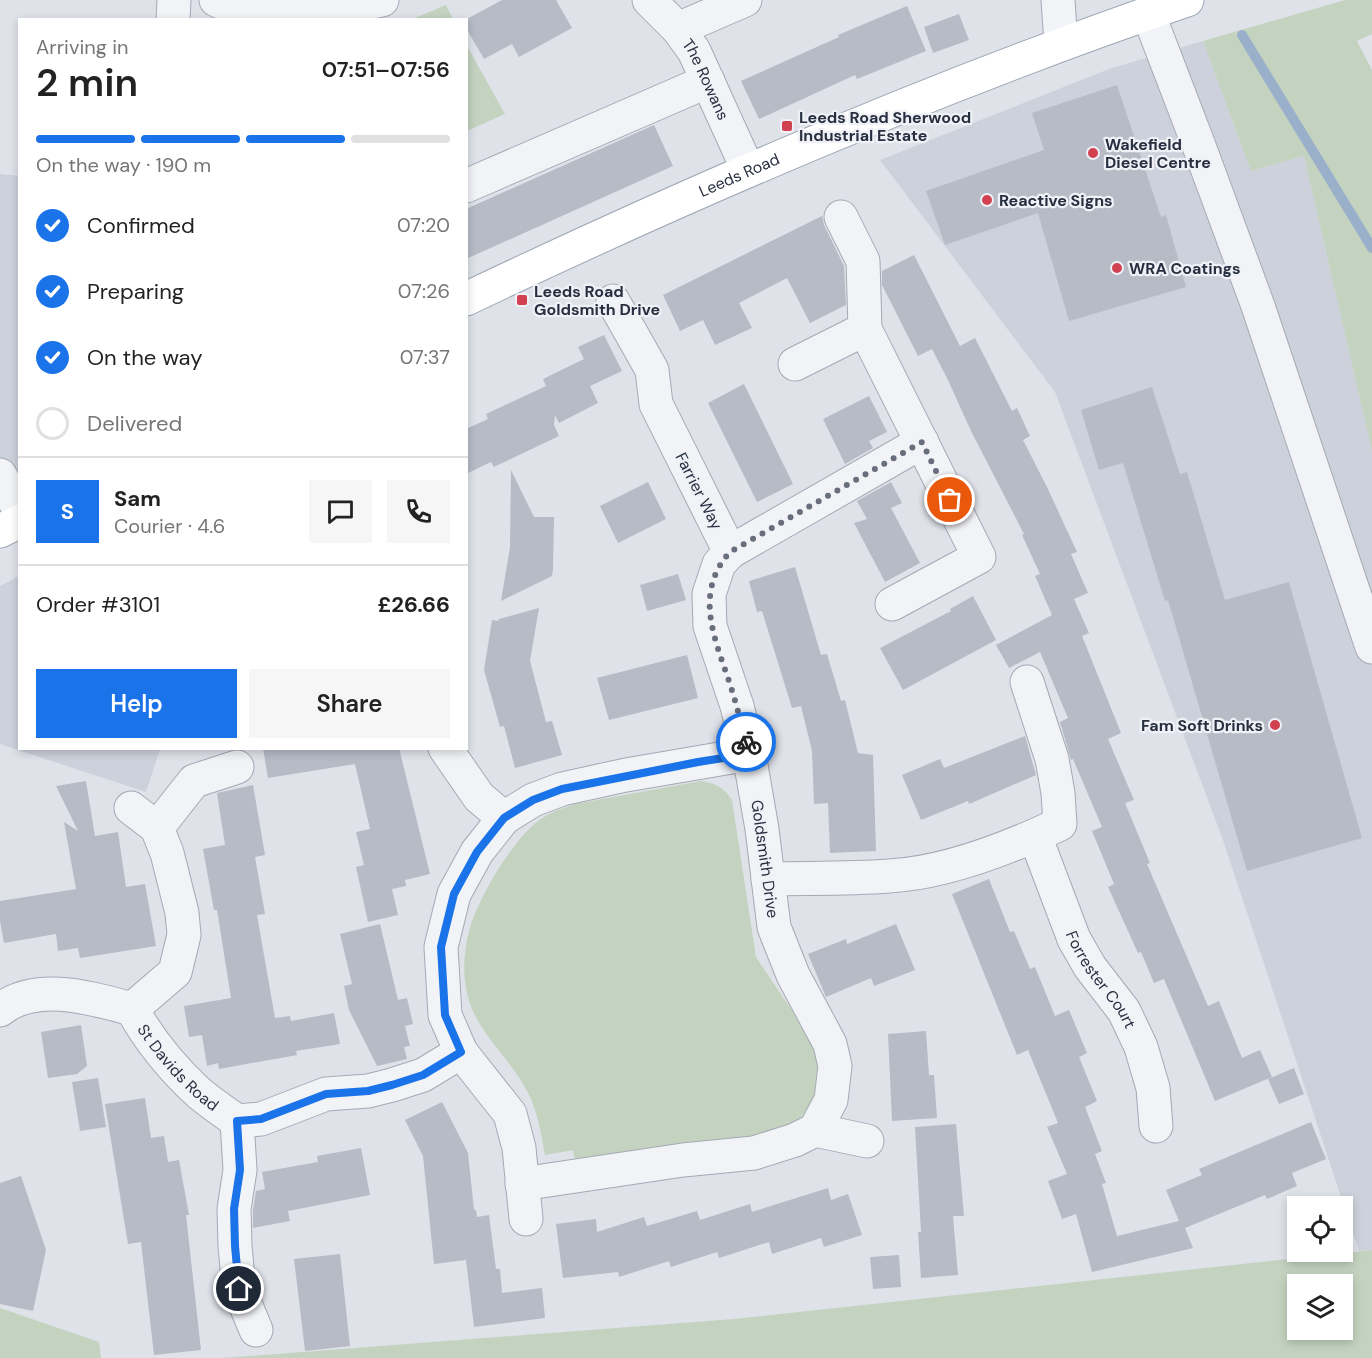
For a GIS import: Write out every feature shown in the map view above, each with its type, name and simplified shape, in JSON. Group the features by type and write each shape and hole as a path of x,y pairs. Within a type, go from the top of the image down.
{"main road":[{"name":"Leeds Road","path":"468,298 565,252 854,125 1061,44 1187,0"},
{"path":"0,531 18,522"}],"street":[{"path":"173,18 174,0"},
{"path":"216,0 228,6 304,12 348,8 382,0"},
{"name":"The Rowans","path":"649,0 678,29 694,51 748,170"},
{"path":"678,29 745,0"},
{"path":"1058,0 1061,44"},
{"path":"1148,13 1200,146 1254,295 1372,647"},
{"path":"468,185 708,81"},
{"path":"841,217 864,261 865,329 979,557 892,604"},
{"name":"Farrier Way","path":"613,301 652,370 656,404 730,552"},
{"path":"795,364 865,329"},
{"path":"526,1219 519,1148 510,1114 461,1052 445,1015 441,947 454,894 477,852 504,818 533,800 562,789 749,754 737,706 710,626 709,594 719,564 730,552 922,442"},
{"path":"0,475 18,507"},
{"name":"Forrester Court","path":"1028,682 1052,759 1058,793 1048,830 1074,939 1090,967 1124,1011 1141,1047 1153,1088 1156,1126"},
{"path":"446,750 479,797 504,818"},
{"name":"Goldsmith Drive","path":"749,754 774,927 782,952 830,1044 835,1066 831,1100 815,1130"},
{"path":"157,828 194,781 237,767"},
{"path":"131,808 157,828 169,862 182,913 184,935 175,972 132,1009"},
{"path":"768,879 890,876 949,866 1048,830"},
{"name":"St Davids Road","path":"3,1000 38,994 89,998 132,1009 164,1056 199,1093 237,1121"},
{"path":"256,1330 239,1289 235,1246 234,1209 240,1170 237,1121 261,1119 326,1094 368,1091 392,1085 423,1075 461,1052"},
{"path":"522,1184 682,1160 754,1153 795,1140 815,1130 867,1141"}],"shaded area":[{"path":"1203,41 1251,171 1304,156 1372,451 1372,1250 1359,1251 1353,1233 1353,1196 1341,1196 1223,840 1055,392 880,160 1109,69"},
{"path":"0,174 18,176 18,476 0,485"},
{"path":"18,577 18,750 0,744 0,586"},
{"path":"18,750 160,750 146,792"}],"green space":[{"path":"1345,0 1372,0 1372,34 1357,41 1372,70 1372,451 1304,156 1251,171 1203,41"},
{"path":"446,5 452,18 415,18"},
{"path":"468,48 505,114 468,131"},
{"path":"701,781 719,787 732,800 756,957 818,1052 821,1071 819,1089 811,1105 799,1119 782,1128 754,1136 575,1159 573,1150 545,1155 537,1115 528,1093 481,1026 469,1001 464,974 465,955 474,915 507,855 538,821 575,804"},
{"path":"1372,1250 1372,1358 223,1358 734,1319 1287,1259 1287,1262 1353,1262 1353,1252"},
{"path":"0,1308 99,1342 101,1358 0,1358"}],"building":[{"path":"502,0 556,0 572,28 519,57 512,44 484,59 468,31 468,18"},
{"path":"907,6 926,51 857,79 855,75 759,119 741,81 839,37 838,35"},
{"path":"959,14 969,40 933,53 924,27"},
{"path":"1117,85 1161,217 1166,215 1186,287 1069,321 1038,213 945,245 926,191 1044,150 1032,113"},
{"path":"654,125 673,166 468,258 468,208"},
{"path":"822,216 844,266 846,305 810,323 787,278 739,303 752,328 715,345 703,320 680,331 663,295"},
{"path":"914,255 960,346 975,338 1012,411 1017,408 1030,436 1023,440 1077,552 1071,554 1088,593 1074,599 1089,633 1082,636 1121,733 1108,739 1134,800 1125,803 1150,863 1147,864 1208,1006 1219,1001 1242,1058 1260,1050 1272,1077 1215,1101 1164,979 1154,983 1108,887 1114,884 1092,831 1102,827 1073,759 1071,760 1060,722 1068,718 1040,652 1009,668 996,645 1052,615 1035,576 1040,574 1022,535 1024,534 971,431 947,378 932,349 918,356 882,285 882,271"},
{"path":"604,335 622,371 590,386 598,403 559,423 555,415 554,425 559,436 494,467 491,462 468,473 468,428 488,419 486,414 546,386 543,379 584,359 578,347"},
{"path":"744,384 793,484 757,502 708,403"},
{"name":"Fam Soft Drinks","path":"1152,387 1180,474 1187,472 1225,600 1289,582 1362,838 1247,871 1168,600 1165,601 1123,463 1099,470 1081,410"},
{"path":"869,396 887,432 869,441 873,448 845,464 823,419"},
{"path":"511,470 534,517 554,517 553,569 552,576 501,601 510,547"},
{"path":"648,482 666,519 618,543 600,506"},
{"path":"891,482 902,503 891,508 920,563 885,582 854,523 867,519 857,501"},
{"path":"795,567 821,655 827,654 841,701 845,700 858,753 873,755 876,851 830,853 828,803 814,804 812,751 801,706 792,708 762,611 757,612 749,581"},
{"path":"678,574 686,600 647,611 640,585"},
{"path":"973,596 996,640 903,690 880,648 951,611 950,609"},
{"path":"539,608 530,661 546,722 552,721 562,755 515,768 504,726 500,727 484,670 492,620 498,621"},
{"path":"687,655 698,698 609,720 597,678"},
{"path":"1025,736 1036,775 969,804 968,801 921,820 902,775 940,759 944,768"},
{"path":"263,750 399,750 430,874 405,880 406,886 392,889 398,915 368,922 356,867 364,865 356,832 370,829 355,764 268,778"},
{"path":"86,781 95,836 118,832 126,887 145,884 156,946 80,958 78,948 58,951 56,934 4,943 0,921 0,901 76,889 64,822 78,831 56,786"},
{"path":"253,785 265,855 255,857 265,914 257,915 275,1018 290,1016 291,1021 334,1013 340,1044 296,1051 297,1055 219,1069 218,1063 207,1066 202,1035 189,1037 184,1006 231,998 217,910 214,910 203,849 225,845 217,793"},
{"path":"989,879 1010,932 1014,931 1030,969 1035,967 1055,1016 1069,1010 1087,1053 1079,1057 1097,1101 1085,1107 1102,1151 1095,1154 1106,1183 1102,1184 1117,1236 1179,1221 1166,1190 1202,1175 1199,1169 1311,1122 1326,1159 1292,1173 1297,1186 1267,1199 1265,1195 1185,1228 1193,1248 1092,1272 1076,1214 1062,1219 1048,1181 1067,1174 1047,1127 1058,1123 1028,1050 1017,1055 952,894"},
{"path":"380,924 398,1000 407,998 413,1024 405,1026 410,1046 404,1047 407,1059 377,1066 349,1010 344,986 352,984 340,934"},
{"path":"896,924 915,970 874,986 871,978 826,997 808,954 846,939 847,944"},
{"path":"81,1025 87,1066 77,1074 48,1078 41,1032"},
{"path":"926,1031 929,1075 934,1075 937,1118 892,1121 888,1034"},
{"path":"1294,1068 1304,1094 1279,1104 1268,1079"},
{"path":"98,1078 106,1127 80,1131 72,1082"},
{"path":"145,1098 151,1138 164,1136 168,1162 179,1160 189,1215 186,1215 201,1350 154,1355 141,1242 128,1244 105,1104"},
{"path":"442,1102 468,1153 474,1210 476,1210 477,1217 489,1215 496,1269 500,1269 502,1293 542,1288 545,1318 474,1327 466,1260 434,1264 423,1156 405,1120"},
{"path":"956,1124 964,1216 953,1216 958,1275 921,1278 918,1232 921,1232 915,1127"},
{"path":"361,1148 370,1195 288,1211 290,1221 253,1228 256,1191 265,1189 262,1172 318,1162 317,1156"},
{"path":"21,1176 46,1250 33,1311 0,1304 0,1183"},
{"path":"828,1188 831,1200 848,1194 862,1235 824,1247 821,1238 772,1254 769,1242 719,1258 717,1252 671,1267 669,1261 619,1277 618,1272 563,1278 556,1224 596,1219 597,1232 644,1217 647,1226 697,1211 700,1220 750,1204 752,1212"},
{"path":"340,1254 350,1346 305,1351 294,1259"},
{"path":"899,1255 901,1287 873,1289 870,1257"}],"waterway":[{"path":"1242,35 1372,248"}],"way so far":[{"path":"746,742 737,706 710,626 709,594 719,564 730,552 922,442 950,500"}],"place":[{"name":"Leeds Road Sherwood Industrial Estate","path":"787,126"},
{"name":"Wakefield Diesel Centre","path":"1093,153"},
{"name":"Reactive Signs","path":"987,200"},
{"name":"WRA Coatings","path":"1117,268"},
{"name":"Leeds Road Goldsmith Drive","path":"522,300"},
{"name":"Fam Soft Drinks","path":"1275,725"}],"route":[{"path":"239,1289 234,1209 240,1170 237,1121 261,1119 326,1094 368,1091 392,1085 423,1075 461,1052 445,1015 441,947 454,894 477,852 504,818 533,800 562,789 626,775 749,754 746,742"}]}
